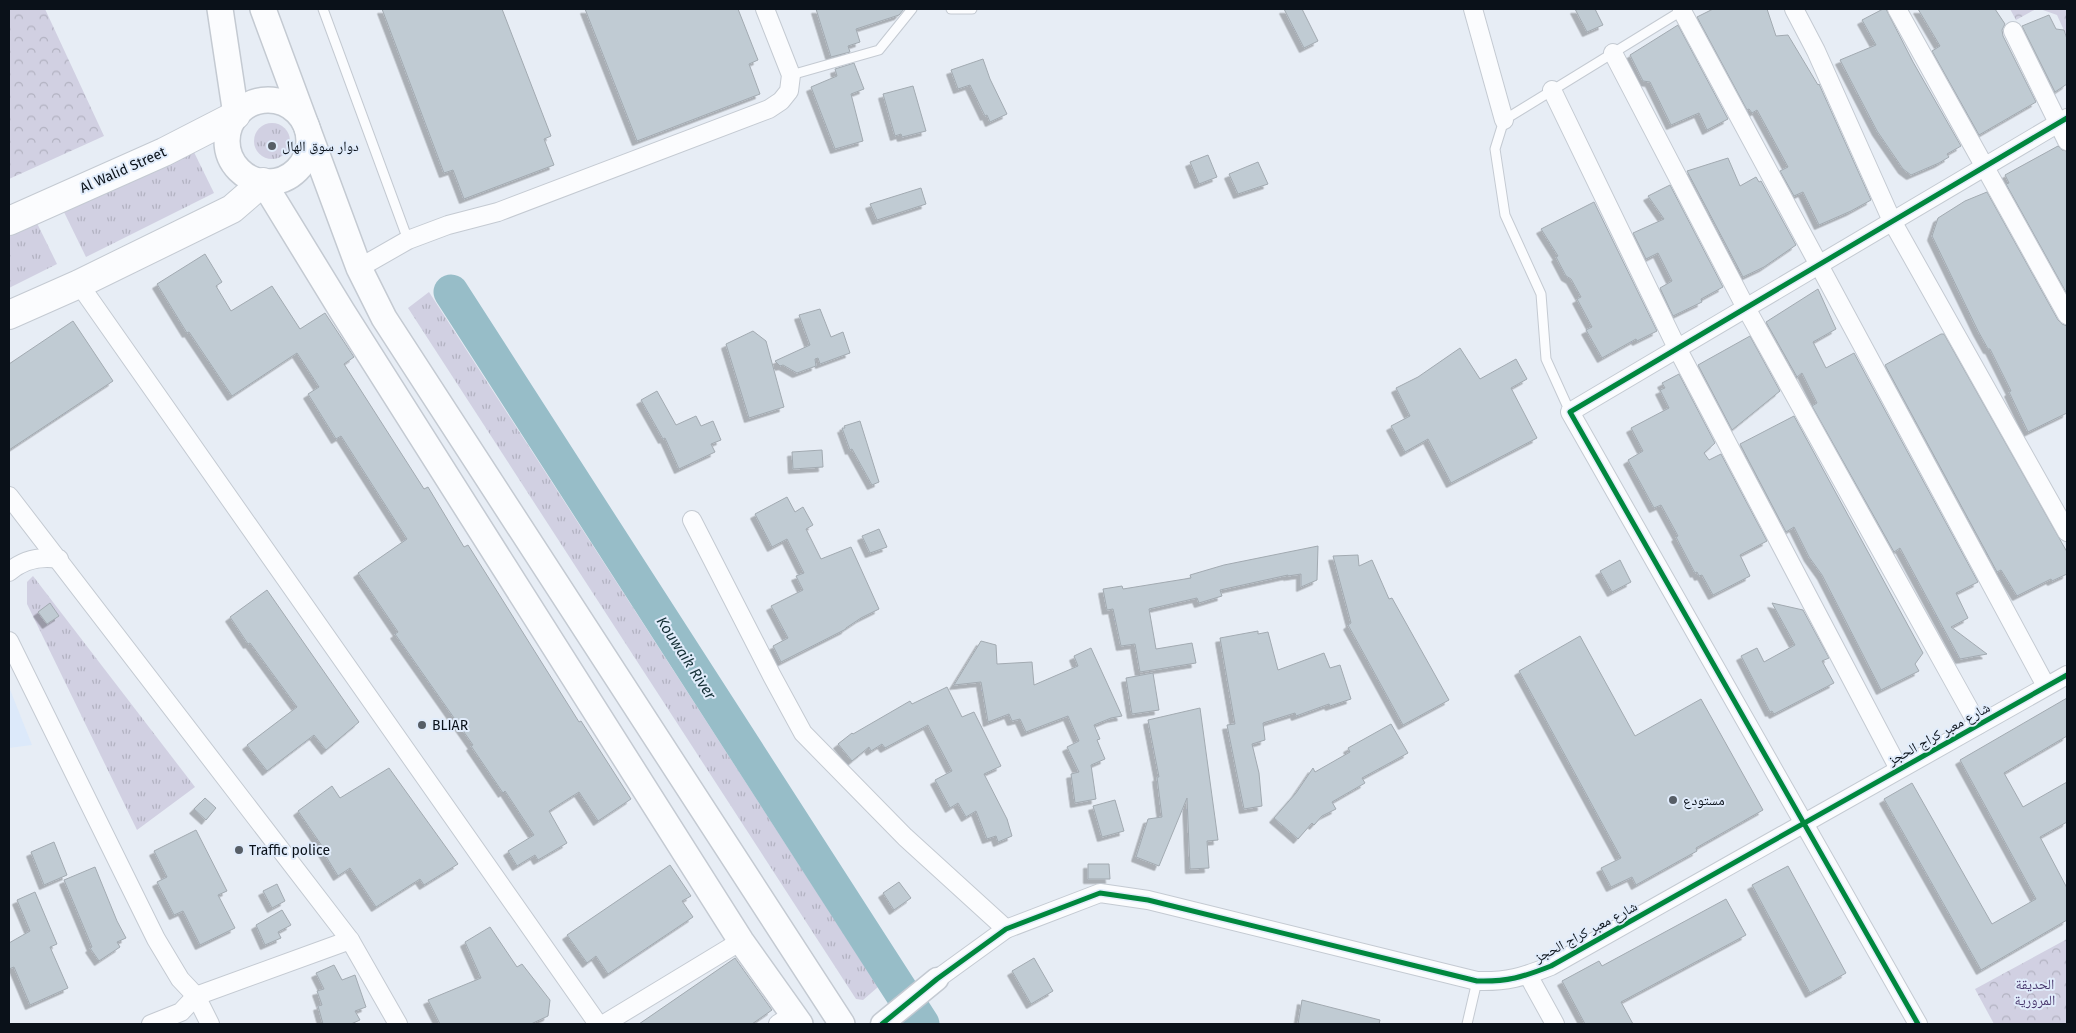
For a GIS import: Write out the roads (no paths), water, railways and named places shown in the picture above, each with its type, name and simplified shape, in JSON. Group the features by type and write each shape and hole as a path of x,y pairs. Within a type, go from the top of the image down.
{"main road":[{"path":"220,9 236,115"},
{"path":"262,9 359,268 384,318 842,1024"},
{"path":"278,101 290,106 299,114 305,124 309,136 304,160 297,170 287,178 275,182 263,182 251,178 241,172 233,162 228,151 227,138 230,126 236,115 244,107 255,102 278,101"},
{"name":"Al Walid Street","path":"9,222 164,152 236,115"},
{"path":"9,315 79,284 232,209 263,182"},
{"path":"263,182 791,1021"}],"street":[{"path":"359,268 408,240 448,225 498,212 769,109 781,101 789,91 791,75 766,9"},
{"path":"1473,9 1504,120"},
{"path":"1794,9 1816,51 1892,221 2067,532"},
{"path":"1897,9 1986,166 2067,315"},
{"path":"1684,10 2046,686"},
{"path":"2013,31 2062,121 2067,141"},
{"path":"1613,53 1746,308 1978,725"},
{"path":"1552,90 1678,348 1899,770"},
{"path":"1918,1024 1570,412 2062,121"},
{"path":"79,284 598,1024"},
{"path":"9,496 350,940 398,1024"},
{"path":"692,520 803,733 905,837 1006,929"},
{"path":"9,572 25,561 36,558 59,559"},
{"path":"9,641 156,939 180,979 196,996 210,1024"},
{"name":"شارع معبر كراج الحجز","path":"937,979 1006,929 1100,893 1148,900 1477,981 1500,982 1528,975 1551,966 2067,675"},
{"path":"151,1024 181,1012 196,996 350,940"},
{"path":"604,1024 741,941"},
{"path":"1528,975 1555,1024"},
{"path":"882,1024 937,979"}],"lane":[{"path":"323,9 408,240"},
{"path":"791,75 879,50 912,9"},
{"path":"952,9 972,9"},
{"path":"1570,412 1546,359 1541,294 1505,214 1495,149 1504,120 1684,10"},
{"path":"1467,1024 1477,981"}],"waterway":[{"name":"Kouwaik River","path":"451,292 922,1024"}],"place":[{"name":"دوار سوق الهال","path":"272,146"},
{"name":"BLIAR","path":"422,725"},
{"name":"مستودع","path":"1673,800"},
{"name":"Traffic police","path":"239,850"}],"park label":[{"name":"الحديقة المرورية","path":"2035,992"}]}
